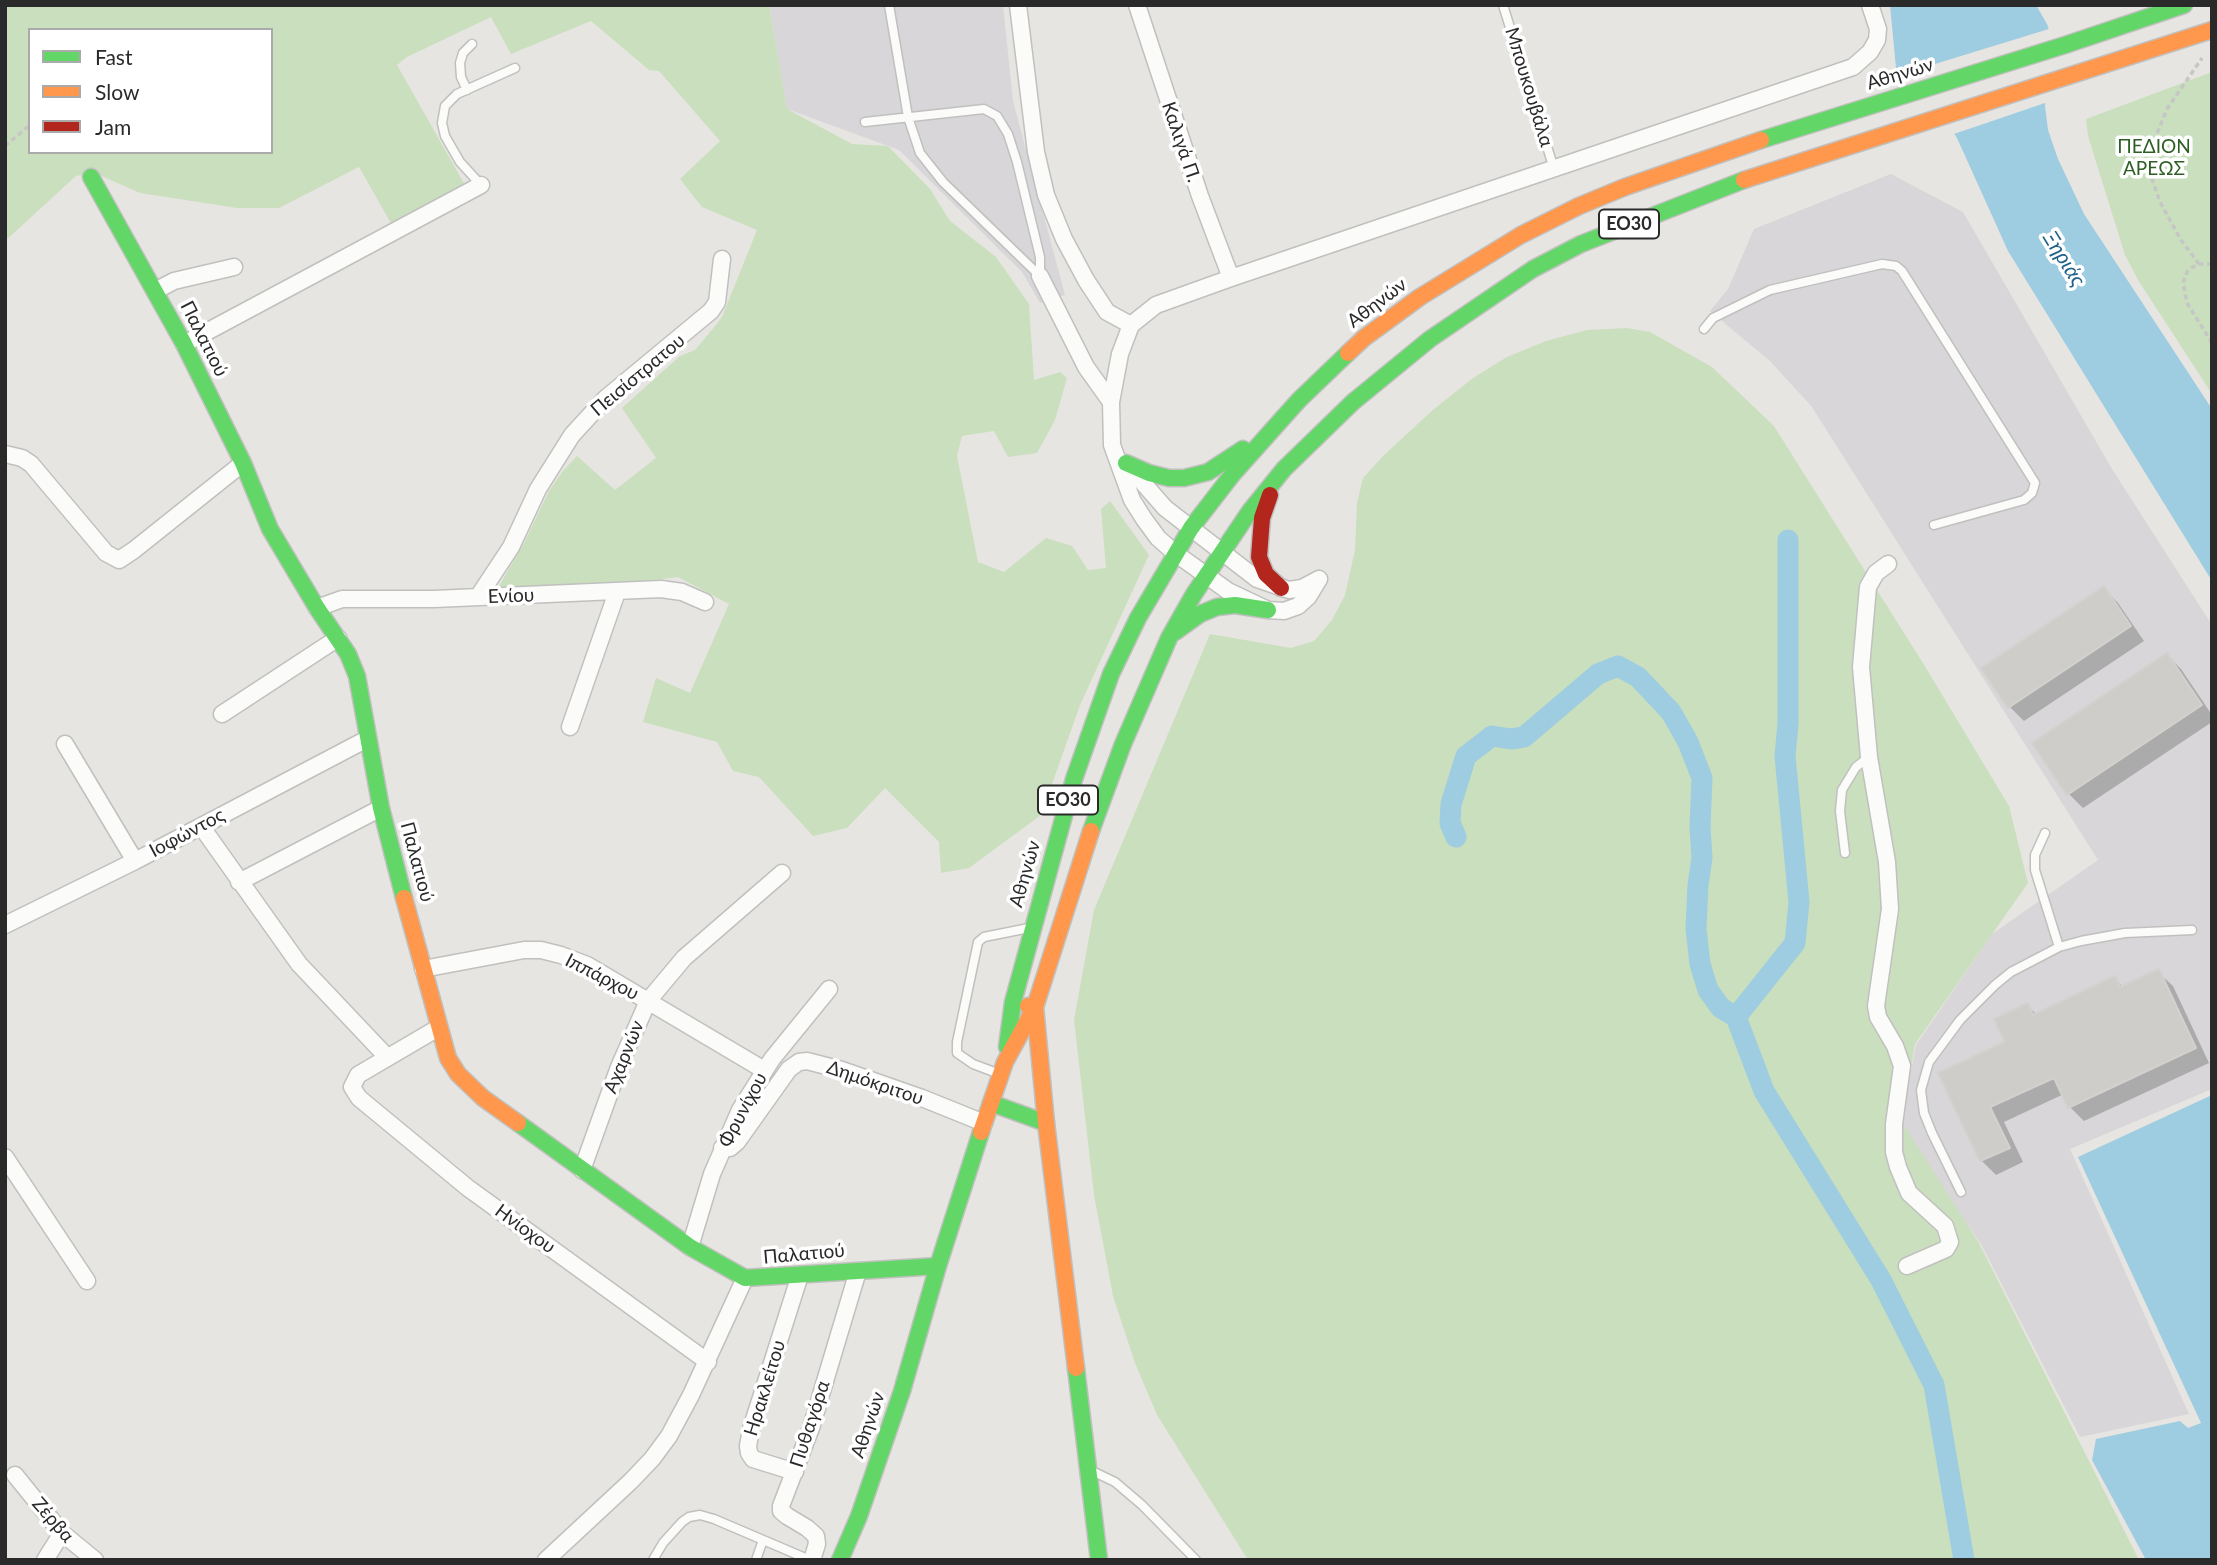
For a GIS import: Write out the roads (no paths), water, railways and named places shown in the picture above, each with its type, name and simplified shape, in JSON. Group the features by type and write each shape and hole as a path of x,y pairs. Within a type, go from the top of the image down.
{"main road":[{"name":"Αθηνών","path":"1003,1068 1013,1002 1074,779 1111,674 1133,629 1191,528 1232,475 1308,391 1372,332 1420,297 1521,235 1625,187 1704,158 2065,46 2184,5"},
{"name":"Αθηνών","path":"840,1560 859,1516 902,1391 938,1266 1003,1068 1035,1007 1086,844 1136,711 1169,638 1205,575 1250,511 1284,469 1353,402 1420,346 1533,269 1617,229 1724,187 1915,122 2212,30"},
{"name":"Παλατιού","path":"90,177 184,344 243,463 270,529 348,654 357,676 381,808 438,1028 448,1058 466,1082 489,1102 690,1247 744,1278 938,1266"},
{"path":"1126,463 1149,473 1169,478 1184,478 1208,472 1269,434"},
{"path":"1282,588 1262,569 1259,551 1264,510 1284,469"},
{"path":"1169,638 1200,614 1217,607 1235,605 1268,610"},
{"path":"1013,1002 1035,1007 1046,1124 1099,1560"},
{"path":"991,1103 1046,1124"}],"street":[{"path":"1018,5 1036,152 1046,195 1064,239 1086,280 1107,312 1131,325 1120,354 1111,402 1112,445 1132,500 1158,538 1228,591 1268,610 1284,611 1298,606 1312,593 1319,579 1294,590 1257,579 1165,508 1140,483 1112,445"},
{"name":"Καλιγά Π.","path":"1137,5 1200,197 1231,278"},
{"name":"Αθηνών","path":"1131,325 1156,305 1231,278 1853,67 1877,40 1878,29 1870,5"},
{"path":"184,344 481,185"},
{"name":"Πεισίστρατου","path":"478,597 511,547 538,489 572,435 606,398 711,311 717,302 722,259"},
{"path":"155,291 174,281 234,267"},
{"path":"1040,275 1086,367 1111,402"},
{"path":"5,454 31,464 110,558 119,560 134,551 243,463"},
{"path":"1888,564 1872,577 1868,587 1861,667 1869,757 1886,862 1890,909 1876,1006 1878,1017 1895,1046 1902,1066 1894,1124 1894,1152 1909,1193 1945,1226 1950,1242 1946,1249 1906,1266"},
{"name":"Ενίου","path":"317,608 342,599 478,597 662,589 682,592 705,602"},
{"path":"570,727 617,592"},
{"path":"222,714 338,638"},
{"name":"Ιοφώντος","path":"5,925 135,861 367,739"},
{"path":"65,744 135,861"},
{"path":"239,883 381,808"},
{"path":"201,826 299,964 387,1057 438,1028"},
{"name":"Αχαρνών","path":"582,1170 619,1066 648,1001 684,958 782,873"},
{"name":"Ιππάρχου","path":"423,969 524,950 541,950 561,955 587,965 764,1070"},
{"name":"Φρυνίχου","path":"690,1247 704,1197 722,1148 740,1110 764,1070 829,989"},
{"name":"Ηνίοχου","path":"387,1057 358,1075 352,1087 365,1104 446,1171 708,1362"},
{"name":"Δημόκριτου","path":"722,1148 730,1148 737,1142 789,1069 799,1062 807,1061 842,1070 922,1098 984,1123"},
{"path":"5,1157 88,1281"},
{"name":"Πυθαγόρα","path":"811,1560 817,1544 816,1536 781,1511 781,1506 811,1428 858,1271"},
{"name":"Ηρακλείτου","path":"795,1472 753,1459 748,1446 800,1275"},
{"path":"546,1560 652,1460 679,1420 708,1362 744,1278"},
{"name":"Ζέρβα","path":"15,1475 62,1533 95,1560"},
{"path":"45,1560 62,1533"}],"lane":[{"path":"889,5 908,117 920,153 943,182 1040,275"},
{"name":"Μπουκουβάλα","path":"1503,5 1554,169"},
{"path":"467,90 461,77 460,64 463,53 472,44"},
{"path":"481,185 460,162 445,136 442,123 444,106 457,94 515,68"},
{"path":"865,122 984,109 997,116 1008,134 1017,162 1040,257 1040,275"},
{"path":"1704,329 1713,318 1770,290 1882,264 1896,266 1902,271 2035,483 2032,493 2024,500 1934,525"},
{"path":"1845,853 1840,811 1842,790 1856,767 1869,757"},
{"path":"2045,833 2035,855 2035,870 2059,947"},
{"path":"1003,1068 963,1058 957,1053 957,1042 978,943 984,937 1032,927"},
{"path":"1961,1192 1941,1155 1924,1113 1921,1090 1926,1070 1942,1042 1960,1020 1995,985 2031,960 2059,947 2125,933 2192,930"},
{"path":"1087,1468 1115,1482 1142,1505 1196,1560"},
{"path":"653,1560 663,1543 682,1522 689,1517 700,1515 811,1560"},
{"path":"755,1560 764,1540"}],"water":[{"name":"Ξηριάς","path":"1890,5 2036,5 2047,24 2052,38 2045,106 2048,130 2058,159 2084,214 2212,409 2212,581 2008,251 1957,138 1947,123 1904,82 1896,68"},
{"path":"2212,1095 2212,1560 2146,1560 2092,1460 2096,1439 2180,1421 2188,1428 2201,1423 2078,1157"}],"waterway":[{"path":"1788,540 1788,724 1785,756 1799,902 1795,943 1736,1017 1764,1091 1881,1280 1934,1385 1964,1560"},
{"path":"1456,837 1450,823 1451,804 1466,756 1492,736 1511,739 1524,737 1598,674 1618,666 1638,677 1671,712 1688,742 1702,778 1702,858 1696,929 1700,964 1708,990 1721,1008 1736,1017"}],"park label":[{"name":"ΠΕΔΙΟΝ ΑΡΕΩΣ","path":"2154,158"}]}
